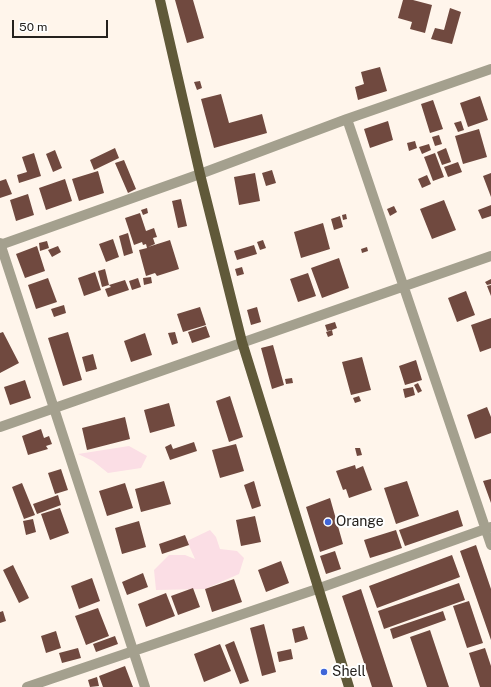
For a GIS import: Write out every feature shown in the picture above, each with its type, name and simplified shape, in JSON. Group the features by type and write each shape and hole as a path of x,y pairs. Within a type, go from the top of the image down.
{"main road":[{"path":"160,0 200,174 242,342 317,588 349,687"}],"street":[{"path":"145,687 0,244 200,174 347,119 491,69"},
{"path":"347,119 488,528 491,545"},
{"path":"0,427 491,256"},
{"path":"27,687 488,528"}],"shaded area":[{"path":"129,446 147,456 141,468 108,473 93,461 78,454"},
{"path":"210,530 216,537 220,549 237,551 244,558 239,574 205,589 156,590 154,570 169,555 185,555 195,559 187,541"}],"building":[{"path":"175,0 193,0 204,38 187,43"},
{"path":"403,0 413,0 432,5 425,33 410,29 412,22 398,18"},
{"path":"450,8 461,12 452,44 431,39 435,28 444,30"},
{"path":"380,67 387,91 358,100 355,87 364,84 361,72"},
{"path":"200,81 202,88 197,90 194,82"},
{"path":"221,94 229,123 262,114 267,133 214,148 201,99"},
{"path":"480,96 488,120 468,127 460,103"},
{"path":"433,100 443,129 430,133 421,104"},
{"path":"388,121 393,140 370,148 364,129"},
{"path":"461,121 464,130 458,132 454,123"},
{"path":"479,129 487,157 463,164 455,136"},
{"path":"439,135 442,144 435,146 432,137"},
{"path":"415,141 417,148 409,151 407,143"},
{"path":"429,144 431,150 422,154 419,147"},
{"path":"115,148 119,158 94,170 90,160"},
{"path":"446,148 451,162 442,165 437,152"},
{"path":"55,150 62,168 53,172 46,154"},
{"path":"34,153 41,176 19,183 17,175 27,172 22,157"},
{"path":"435,153 444,177 433,181 424,157"},
{"path":"124,160 136,189 128,193 115,163"},
{"path":"458,162 462,172 448,177 444,167"},
{"path":"272,170 276,183 266,186 262,173"},
{"path":"98,171 104,193 79,201 72,179"},
{"path":"255,173 260,201 239,205 234,177"},
{"path":"491,173 491,197 483,176"},
{"path":"427,175 431,184 422,188 418,179"},
{"path":"6,179 12,194 0,198 0,181"},
{"path":"65,179 72,201 46,210 39,188"},
{"path":"28,194 34,215 16,221 10,200"},
{"path":"181,199 187,226 178,228 172,201"},
{"path":"444,200 456,230 432,239 420,209"},
{"path":"491,205 491,216 482,219 478,210"},
{"path":"394,206 397,212 390,216 387,209"},
{"path":"147,208 148,213 143,215 141,210"},
{"path":"140,213 146,231 154,228 157,237 153,238 155,244 148,247 170,240 179,269 157,276 155,273 146,276 139,250 147,248 146,244 143,245 142,242 134,245 125,218"},
{"path":"346,214 347,219 343,220 342,215"},
{"path":"340,216 343,227 334,230 331,219"},
{"path":"323,223 330,249 301,258 294,232"},
{"path":"128,233 133,253 124,256 119,236"},
{"path":"113,239 119,257 106,262 99,244"},
{"path":"263,240 266,248 260,250 257,242"},
{"path":"47,241 49,248 40,251 39,243"},
{"path":"254,245 257,254 237,260 234,251"},
{"path":"37,246 45,271 25,278 16,254"},
{"path":"58,246 61,252 52,257 48,250"},
{"path":"367,247 368,251 362,253 361,249"},
{"path":"339,258 349,288 322,298 311,268"},
{"path":"242,267 244,274 237,276 235,269"},
{"path":"105,269 109,285 102,287 98,271"},
{"path":"95,272 101,290 84,296 78,278"},
{"path":"308,273 316,296 298,302 290,279"},
{"path":"151,277 152,283 144,285 143,278"},
{"path":"48,278 57,302 36,309 28,285"},
{"path":"138,278 141,287 132,290 129,281"},
{"path":"491,279 491,284 487,285 485,282"},
{"path":"125,280 129,290 108,297 105,289 111,287 109,285"},
{"path":"491,285 491,296 487,286"},
{"path":"466,291 475,315 457,322 448,298"},
{"path":"64,305 66,313 54,317 51,309"},
{"path":"200,307 206,325 183,332 177,314"},
{"path":"257,307 261,322 251,325 247,310"},
{"path":"491,318 491,348 480,352 471,325"},
{"path":"335,322 337,328 327,331 325,325"},
{"path":"206,326 210,337 192,343 188,332"},
{"path":"332,330 333,335 328,337 326,332"},
{"path":"3,332 19,363 0,373 0,333"},
{"path":"68,332 82,380 63,386 48,338"},
{"path":"175,332 178,343 172,345 168,333"},
{"path":"145,333 152,355 131,362 124,341"},
{"path":"273,345 284,385 272,389 261,348"},
{"path":"93,354 97,369 86,372 82,357"},
{"path":"362,357 371,390 351,395 342,362"},
{"path":"416,360 422,380 405,385 399,366"},
{"path":"292,378 293,383 286,384 285,379"},
{"path":"25,380 31,398 10,405 4,387"},
{"path":"418,383 422,391 418,393 414,385"},
{"path":"413,387 415,395 405,398 403,389"},
{"path":"230,396 243,437 229,442 216,401"},
{"path":"359,396 361,401 355,403 353,398"},
{"path":"169,403 175,426 150,433 144,410"},
{"path":"487,407 491,417 491,433 475,439 467,415"},
{"path":"125,417 130,439 87,450 82,428"},
{"path":"41,429 44,438 49,436 52,444 46,446 48,449 28,455 22,436"},
{"path":"194,442 197,451 170,460 165,447 171,444 173,449"},
{"path":"236,444 244,471 220,478 212,450"},
{"path":"355,448 360,448 362,455 357,456"},
{"path":"355,465 356,469 363,466 372,490 349,498 346,489 343,490 336,471"},
{"path":"61,469 68,490 55,494 48,473"},
{"path":"491,479 491,503 483,481"},
{"path":"164,481 171,504 141,512 135,489"},
{"path":"254,481 261,506 252,509 244,485"},
{"path":"407,481 419,516 396,524 384,488"},
{"path":"22,483 35,515 24,519 12,487"},
{"path":"125,483 133,508 107,516 99,491"},
{"path":"58,495 61,505 37,514 33,504"},
{"path":"330,498 343,544 320,552 306,507"},
{"path":"60,508 69,533 50,540 41,514"},
{"path":"458,510 463,526 405,546 399,530"},
{"path":"255,516 261,542 241,546 236,520"},
{"path":"33,519 36,532 26,535 23,521"},
{"path":"139,521 146,547 122,554 115,528"},
{"path":"396,530 402,548 370,558 364,540"},
{"path":"185,535 189,545 162,554 159,544"},
{"path":"476,545 491,589 491,640 460,551"},
{"path":"335,551 341,569 326,574 320,556"},
{"path":"452,555 460,577 377,608 369,586"},
{"path":"281,561 289,583 266,592 258,570"},
{"path":"13,565 29,598 19,603 3,570"},
{"path":"143,573 148,587 127,595 122,582"},
{"path":"92,578 100,601 79,609 71,586"},
{"path":"234,579 242,602 212,612 205,589"},
{"path":"459,583 465,600 384,629 378,611"},
{"path":"193,588 200,607 178,615 171,596"},
{"path":"361,589 393,687 372,687 342,596"},
{"path":"166,593 175,616 146,627 138,604"},
{"path":"469,601 483,643 467,648 453,606"},
{"path":"98,608 109,636 86,645 75,616"},
{"path":"3,611 6,621 0,623 0,612"},
{"path":"443,611 446,620 393,639 390,629"},
{"path":"264,624 276,672 262,676 250,628"},
{"path":"304,626 308,639 295,643 292,629"},
{"path":"430,630 449,687 427,687 410,637"},
{"path":"56,631 61,648 46,653 41,636"},
{"path":"115,636 118,644 96,652 93,644"},
{"path":"234,641 249,681 240,684 225,645"},
{"path":"220,644 231,671 204,682 194,654"},
{"path":"78,648 81,658 62,663 59,653"},
{"path":"485,648 491,666 491,687 480,687 469,653"},
{"path":"291,649 293,659 279,662 277,652"},
{"path":"125,666 133,687 103,687 99,676"},
{"path":"97,677 99,686 90,687 88,680"}],"place":[{"name":"Orange","path":"328,522"},
{"name":"Shell","path":"324,672"}]}
